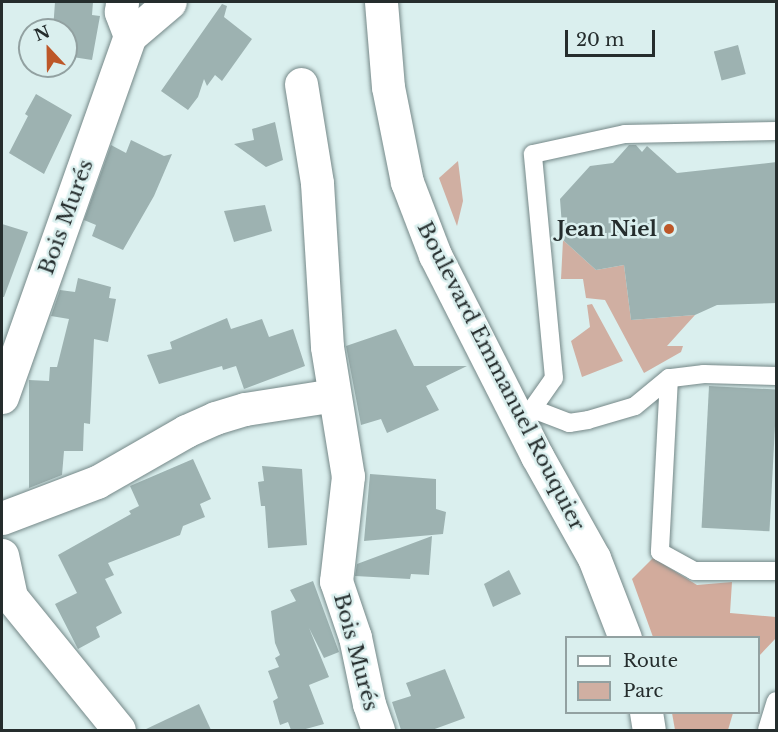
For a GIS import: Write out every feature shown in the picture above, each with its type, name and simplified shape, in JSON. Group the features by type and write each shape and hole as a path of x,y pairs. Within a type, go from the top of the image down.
{"street":[{"path":"122,2 121,12 129,36 170,2"},
{"name":"Boulevard Emmanuel Rouquier","path":"381,2 388,87 407,182 435,255 527,417 594,558 624,636"},
{"name":"Bois Murés","path":"2,397 129,36"},
{"name":"Bois Murés","path":"300,84 317,183 327,347 348,476 336,581 355,637 369,704 378,730"},
{"path":"2,518 97,482 186,431 215,418 245,409 334,395"},
{"path":"2,555 11,597 119,730"},
{"path":"646,714 649,730"}],"lane":[{"path":"777,131 624,134 533,154 554,378 527,417 569,423 588,420 634,406 669,378 704,374 777,376"},
{"path":"669,378 660,552 694,571 777,571"},
{"path":"767,730 777,700"}],"green space":[{"path":"458,161 463,201 457,226 439,178"},
{"path":"563,240 596,270 624,265 631,320 695,315 667,346 683,346 681,352 644,373 605,300 586,298 583,279 561,279"},
{"path":"592,304 623,361 582,377 571,341 590,327 587,305"}],"shaded area":[{"path":"653,558 697,585 732,582 730,613 776,617 776,638 760,655 760,636 653,636 632,579"},
{"path":"672,714 733,714 728,730 675,730"}],"building":[{"path":"55,2 93,2 92,15 100,16 92,60 78,58 78,18 54,18"},
{"path":"222,4 227,6 224,17 252,39 222,81 215,75 207,86 204,79 198,97 188,110 161,91"},
{"path":"738,45 746,74 722,80 714,51"},
{"path":"36,94 72,115 44,174 9,153 28,116 25,114"},
{"path":"275,122 283,160 266,167 234,144 254,140 252,129"},
{"path":"131,140 164,156 172,154 154,196 123,250 92,236 96,225 84,220 111,145 126,153"},
{"name":"Jean Niel","path":"629,145 636,145 642,152 647,146 677,173 777,162 777,303 717,305 695,315 631,320 624,265 596,270 563,240 560,199 590,166 613,163"},
{"path":"265,205 272,231 234,242 224,211"},
{"path":"2,224 28,232 4,297 2,297"},
{"path":"78,278 111,287 109,298 116,299 108,342 94,339 90,424 84,423 83,451 64,451 62,475 29,488 29,380 49,381 50,367 57,367 69,319 51,316 60,290 75,292"},
{"path":"227,318 231,329 262,319 269,337 293,329 305,366 244,389 236,366 223,370 222,366 159,384 147,355 172,349 170,342"},
{"path":"396,329 414,366 467,366 426,386 439,410 387,433 381,419 361,425 346,346"},
{"path":"709,386 776,390 769,531 702,528"},
{"path":"193,459 211,499 200,504 205,517 183,526 180,535 108,563 114,575 105,579 122,613 96,627 100,637 78,649 55,604 77,593 58,555 131,514 129,511 139,506 130,486"},
{"path":"262,466 302,469 307,545 268,548 265,506 261,506 258,482 264,481"},
{"path":"370,474 436,479 436,509 446,512 443,534 364,541"},
{"path":"432,536 429,575 411,574 410,579 355,576 357,564"},
{"path":"509,570 521,594 493,607 484,584"},
{"path":"313,581 339,652 324,658 309,628 329,677 309,685 324,724 302,730 291,730 288,722 280,725 273,701 278,698 268,671 279,667 275,658 280,655 275,643 271,611 296,601 290,590"},
{"path":"445,669 465,718 432,730 401,730 392,702 411,696 406,683"},
{"path":"199,704 211,730 144,730"}],"place":[{"name":"Jean Niel","path":"669,229"}]}
